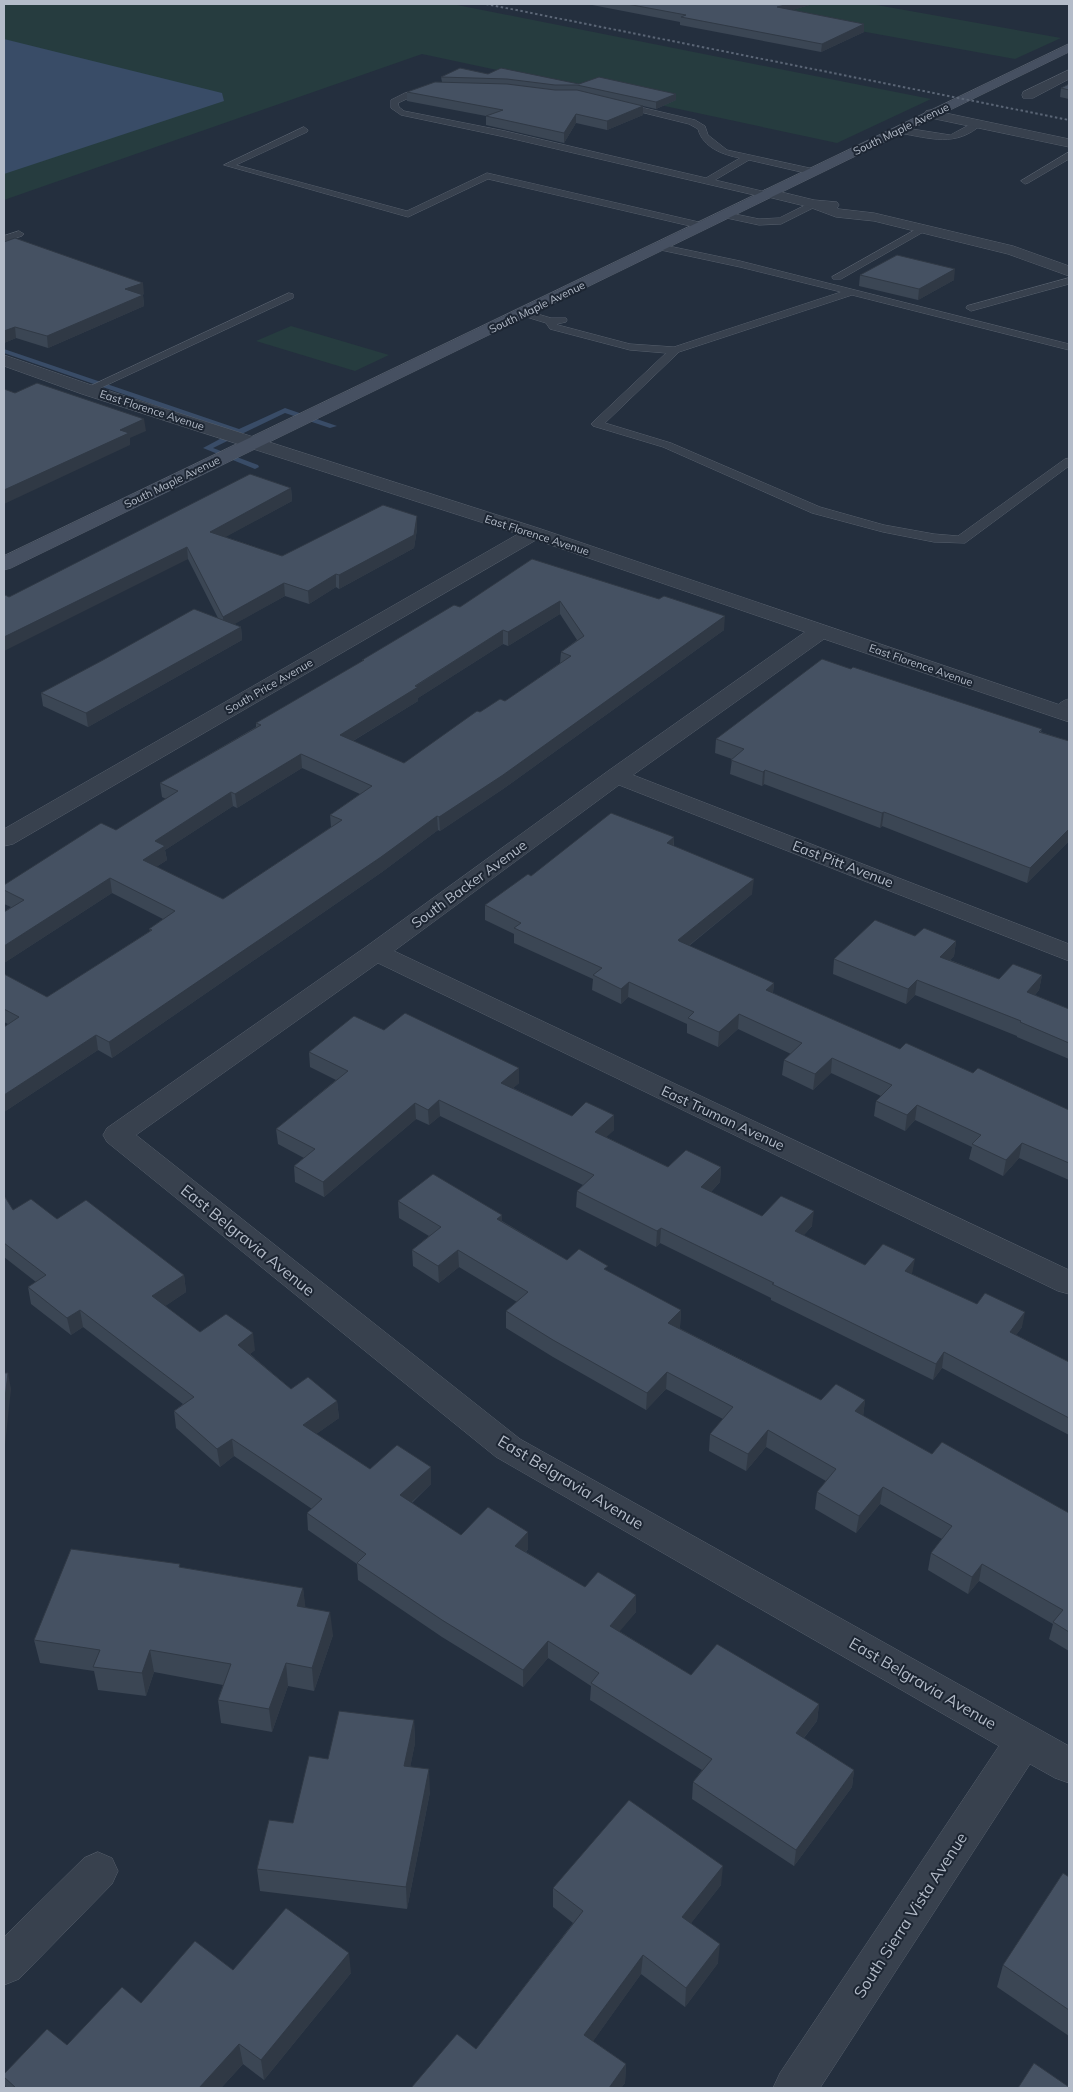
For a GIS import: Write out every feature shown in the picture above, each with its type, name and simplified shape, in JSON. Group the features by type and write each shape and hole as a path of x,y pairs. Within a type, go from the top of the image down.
{"main road":[{"name":"South Maple Avenue","path":"4,564 253,442 524,314 1069,48"}],"street":[{"path":"1028,95 1068,75"},
{"path":"931,114 1069,143"},
{"path":"768,194 814,204 826,210 850,216 874,217 1013,251 1069,271"},
{"name":"East Florence Avenue","path":"4,360 88,390 534,533 821,632 1066,710"},
{"path":"4,377 26,368"},
{"name":"South Price Avenue","path":"4,839 534,533"},
{"name":"South Backer Avenue","path":"116,1135 376,952 616,776 821,632"},
{"name":"East Pitt Avenue","path":"616,776 1069,953"},
{"name":"East Truman Avenue","path":"376,952 1069,1283"},
{"name":"East Belgravia Avenue","path":"116,1135 508,1448 1069,1766"},
{"name":"South Sierra Vista Avenue","path":"795,2088 1024,1741"},
{"path":"4,1965 98,1871"}],"lane":[{"path":"443,87 435,87 408,95 394,102 395,108 401,113 504,134 768,194"},
{"path":"614,103 692,122 702,128 704,136 724,152 814,172"},
{"path":"899,130 952,138 978,124"},
{"path":"304,130 228,166 408,214 487,176 703,226"},
{"path":"1025,181 1069,155"},
{"path":"707,180 747,158"},
{"path":"725,215 759,222 781,221 814,204"},
{"path":"837,277 922,229"},
{"path":"4,239 19,234"},
{"path":"659,247 740,264 1069,347"},
{"path":"970,308 1069,281"},
{"path":"524,314 550,321 554,327 630,347 675,350 849,293"},
{"path":"88,390 289,296"},
{"path":"675,350 597,424 667,445 816,510 883,528 934,538 961,540 1069,461"}],"green space":[{"path":"4,4 452,4 931,99 837,143 422,54 4,200"},
{"path":"711,4 871,4 1061,38 1015,59"},
{"path":"291,326 389,355 355,371 256,341"}],"water":[{"path":"4,39 222,93 224,101 4,174"}],"building":[{"path":"627,4 789,4 777,7 864,24 822,44 681,17 686,15"},
{"path":"460,68 488,74 501,68 579,84 599,77 676,94 656,102 577,85 555,85 507,79 441,77"},
{"path":"435,82 507,84 555,90 577,90 643,106 607,121 576,114 564,133 486,116 503,110 407,92"},
{"path":"1069,84 1069,90 1061,88"},
{"path":"15,238 143,283 125,289 143,295 47,336 15,327 4,331 4,242"},
{"path":"897,255 955,269 919,289 860,275"},
{"path":"37,383 144,419 120,430 129,433 4,490 4,389 15,393"},
{"path":"250,474 291,488 210,532 282,556 383,505 417,516 414,535 339,575 336,574 308,591 284,583 223,617 187,547 4,637 4,595 9,597"},
{"path":"532,559 659,599 664,596 725,616 503,775 439,817 437,816 381,857 109,1042 96,1035 4,1095 4,1027 19,1017 4,1009 4,974 47,997 152,930 149,929 175,911 110,878 4,946 4,912 24,900 4,890 4,885 101,823 116,830 178,791 160,783 261,725 256,723 454,605 460,607","holes":["560,601 584,636 561,652 571,656 505,701 500,699 480,712 477,711 404,763 340,735 418,687 415,686 503,630 508,632","301,754 372,786 330,815 342,820 223,899 143,860 165,846 155,841 231,792 235,794"]},
{"path":"194,609 241,627 86,713 41,693 103,660"},
{"path":"822,659 851,669 853,667 1042,729 1039,732 1069,741 1069,829 1030,868 884,812 882,813 765,770 763,772 731,760 744,749 716,739"},
{"path":"611,813 674,837 667,843 754,879 679,941 774,983 766,990 900,1049 906,1043 973,1073 978,1068 1069,1110 1069,1163 1022,1143 1006,1160 972,1144 981,1135 917,1105 907,1115 876,1101 892,1085 832,1058 815,1074 784,1060 802,1043 739,1014 719,1032 688,1018 694,1012 629,982 621,989 593,975 602,968 514,928 521,923 485,905 528,874 531,876"},
{"path":"875,920 915,936 924,928 956,941 940,957 999,979 1013,964 1042,975 1027,992 1069,1009 1069,1043 1021,1021 917,980 908,989 834,959"},
{"path":"405,1013 519,1068 501,1083 572,1116 586,1102 614,1115 595,1132 668,1167 686,1150 721,1167 701,1187 762,1216 781,1196 814,1211 795,1231 865,1265 883,1244 915,1259 905,1271 977,1304 985,1293 1025,1312 1010,1332 1069,1362 1069,1418 944,1352 936,1364 661,1228 657,1231 577,1191 594,1175 439,1100 428,1110 415,1103 323,1182 294,1166 315,1149 276,1129 348,1071 309,1052 354,1016 384,1030"},
{"path":"433,1174 502,1215 497,1219 567,1260 579,1249 608,1266 604,1269 681,1310 668,1323 821,1400 836,1384 865,1400 855,1411 932,1454 942,1442 1069,1513 1069,1632 1053,1622 1063,1610 982,1564 972,1577 931,1553 952,1526 883,1487 859,1516 817,1492 836,1469 768,1430 748,1454 710,1434 733,1407 667,1372 647,1393 506,1311 528,1292 458,1250 438,1266 412,1250 441,1227 398,1201"},
{"path":"5,1197 13,1210 31,1199 57,1219 86,1200 184,1275 152,1296 200,1332 226,1314 253,1333 238,1345 291,1389 308,1377 337,1401 303,1425 370,1469 397,1445 431,1467 400,1495 461,1535 488,1507 528,1532 515,1546 585,1587 598,1572 636,1595 610,1626 691,1675 717,1644 819,1704 796,1733 854,1770 796,1850 693,1782 712,1759 591,1683 599,1673 548,1641 523,1670 442,1620 357,1563 366,1554 307,1513 322,1499 232,1439 217,1449 174,1411 194,1397 80,1310 67,1318 28,1287 46,1275 4,1243"},
{"path":"4,1373 8,1373 4,1407"},
{"path":"71,1549 180,1564 179,1567 303,1588 297,1606 330,1612 312,1668 286,1663 269,1709 218,1700 231,1664 150,1650 142,1673 93,1667 100,1650 34,1640"},
{"path":"339,1711 414,1720 404,1766 429,1769 406,1887 257,1869 269,1820 293,1823 309,1756 328,1759"},
{"path":"629,1800 723,1866 682,1917 720,1944 686,1988 643,1955 584,2035 626,2064 609,2088 411,2088 457,2034 476,2049 583,1911 553,1888"},
{"path":"1063,1873 1069,1877 1069,2010 1003,1965"},
{"path":"286,1908 349,1953 261,2060 239,2044 199,2088 16,2088 4,2077 4,2074 47,2029 67,2045 122,1987 141,2003 195,1941 233,1970"},
{"path":"1034,2063 1069,2087 1069,2088 1018,2088"}],"waterway":[{"path":"4,351 239,432 285,410 333,426"},
{"path":"238,433 207,448 255,467"}],"railway":[{"path":"486,4 1069,120"}]}
